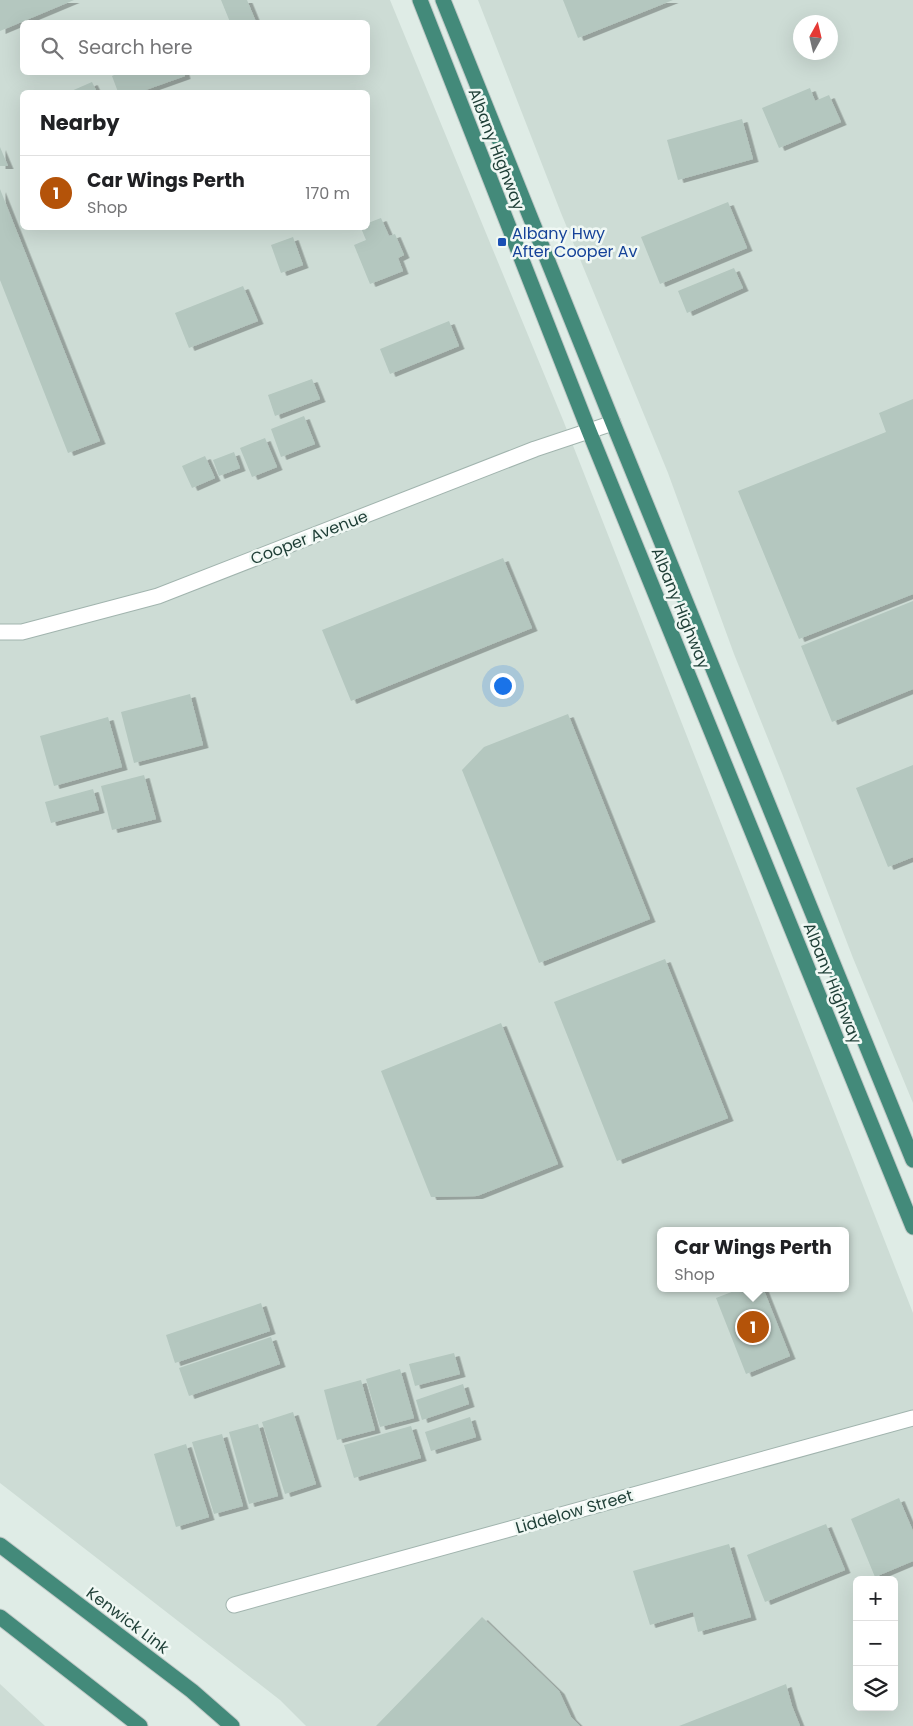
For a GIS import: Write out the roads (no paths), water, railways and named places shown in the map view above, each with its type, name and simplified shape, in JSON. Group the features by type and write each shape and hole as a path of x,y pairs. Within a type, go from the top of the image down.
{"highway":[{"name":"Albany Highway","path":"420,0 589,431 913,1227"},
{"name":"Albany Highway","path":"443,0 913,1160"},
{"name":"Kenwick Link","path":"1,1550 192,1691 232,1726"},
{"path":"0,1617 140,1726"}],"street":[{"name":"Cooper Avenue","path":"0,632 22,632 158,596 534,449 613,423"},
{"name":"Liddelow Street","path":"234,1605 913,1418"}],"place":[{"name":"Albany Hwy After Cooper Av","path":"502,242"},
{"name":"Car Wings Perth","path":"753,1327"}]}
